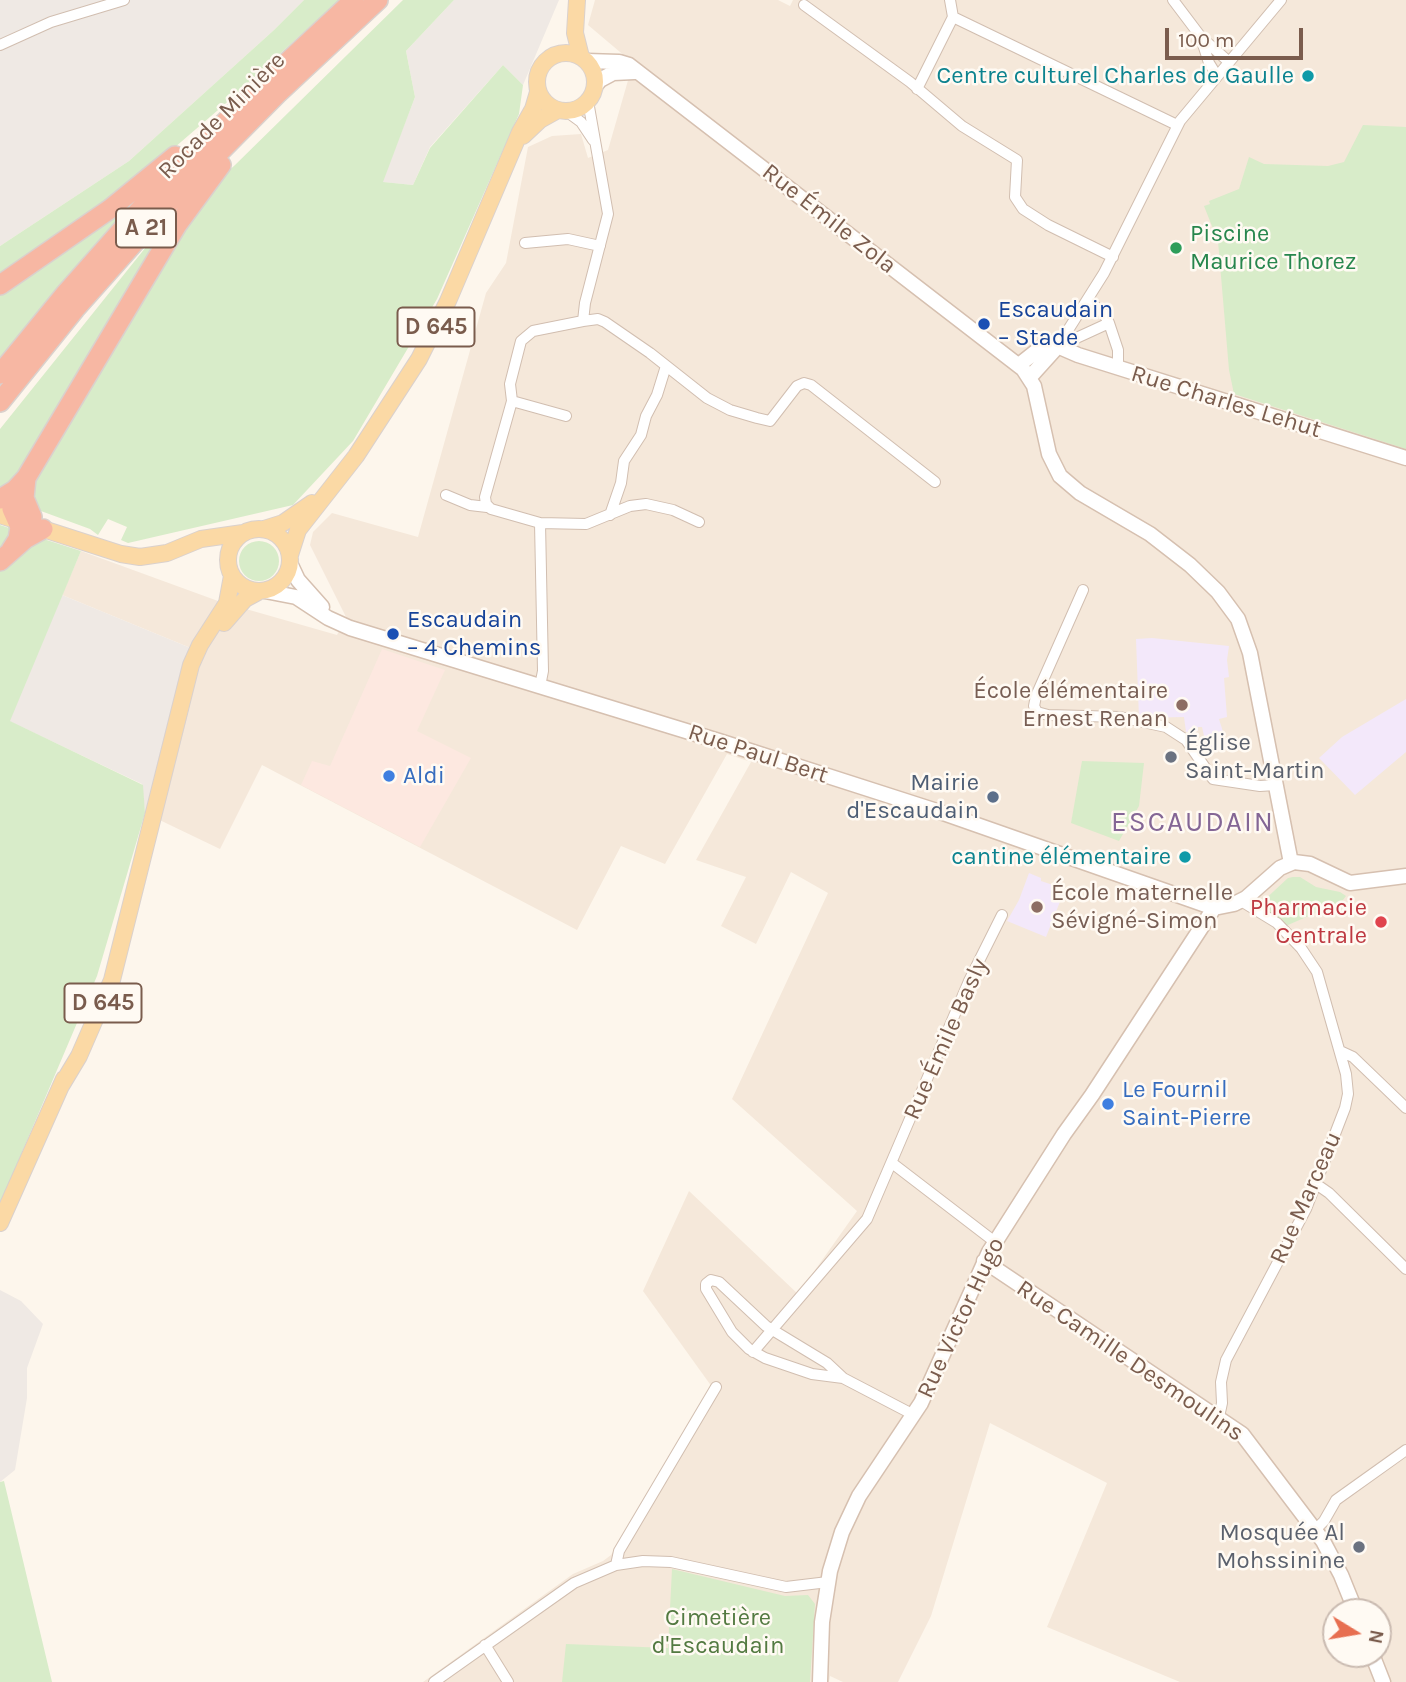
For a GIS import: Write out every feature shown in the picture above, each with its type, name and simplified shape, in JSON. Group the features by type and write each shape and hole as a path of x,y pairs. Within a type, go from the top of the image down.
{"highway":[{"name":"Rocade Minière","path":"0,374 126,224 251,96 354,0"},
{"name":"Rocade Minière","path":"0,402 45,344 141,233 306,66 378,0"},
{"path":"4,558 25,539 15,514 15,490 26,478 182,217 213,174 286,95 306,66"},
{"path":"0,285 137,188 241,97 251,96"},
{"path":"15,514 24,498 26,478"}],"main road":[{"path":"556,54 577,0"},
{"path":"577,0 575,33 584,59 594,73 591,94 578,109 562,111 546,103 538,92 537,76 547,59 567,52 584,59"},
{"name":"D 645","path":"290,559 298,530 386,413 419,359 448,301 522,128 533,109 538,92"},
{"name":"D 645","path":"515,147 536,124 562,111"},
{"name":"D 645","path":"264,529 283,523 328,491"},
{"path":"15,514 121,554 140,557 160,555 201,539 264,529 282,539 290,559 284,580 275,587 262,591 241,586 214,550 200,545 189,545"},
{"path":"230,571 230,549 243,533"},
{"name":"D 645","path":"0,1223 61,1086 76,1042 116,952 129,914 183,694 196,653 229,600 230,571"},
{"name":"D 645","path":"183,694 220,629 245,599 262,591"}],"street":[{"path":"0,45 51,22 124,0"},
{"path":"918,89 953,17 950,0"},
{"path":"1173,0 1201,37 1229,62"},
{"path":"1280,0 1177,125 1113,257 1088,300 1030,377 1038,398 1049,454 1060,476 1080,493 1145,531 1191,565 1218,592 1238,619 1249,646 1291,863"},
{"path":"804,5 918,89 962,126 1017,160 1015,197 1023,209 1048,225 1113,257"},
{"path":"953,17 1177,125"},
{"path":"1201,37 1209,63 1217,76"},
{"name":"Rue Émile Zola","path":"584,59 623,62 1019,365 1030,377"},
{"path":"583,321 608,208 591,94 600,80 613,73 627,70 638,73"},
{"path":"562,111 581,122 597,146"},
{"path":"525,243 568,239 600,246"},
{"path":"1088,300 1110,323 1118,350 1118,368"},
{"path":"488,507 485,496 512,401 511,380 521,341 533,331 583,321 601,320 715,402 770,421 797,386 804,383 811,385 935,482"},
{"path":"1019,365 1053,344 1110,323"},
{"name":"Rue Charles Lehut","path":"1053,344 1118,368 1406,458"},
{"path":"610,515 621,483 624,461 639,439 666,366"},
{"path":"512,401 566,416"},
{"path":"446,495 470,505 488,507 540,523 592,523 630,506 652,505 673,510 699,522"},
{"path":"540,523 543,671 540,686"},
{"name":"Rue Paul Bert","path":"290,559 298,580 338,623"},
{"path":"1083,590 1036,696 1036,710 1045,715 1120,717 1170,729 1182,736 1213,779 1260,786 1275,785"},
{"name":"Rue Paul Bert","path":"262,591 279,592 299,598 338,623 943,813 1214,908"},
{"path":"1214,908 1241,901 1280,868 1291,863 1306,863 1350,883 1406,876"},
{"name":"Rue Marceau","path":"1219,1418 1222,1403 1221,1382 1226,1360 1294,1234 1316,1184 1347,1099 1347,1079 1317,972 1301,948 1278,923 1241,901"},
{"name":"Rue Victor Hugo","path":"820,1682 822,1622 828,1582 837,1545 859,1496 914,1416 995,1242 1214,908"},
{"name":"Rue Émile Basly","path":"753,1352 867,1219 966,989 1002,915"},
{"path":"1340,1051 1350,1055 1371,1073 1406,1108"},
{"path":"892,1163 995,1242"},
{"path":"1316,1184 1329,1193 1406,1269"},
{"name":"Rue Camille Desmoulins","path":"984,1261 1247,1438 1315,1530 1336,1565 1350,1598"},
{"path":"843,1378 812,1374 753,1352 732,1332 706,1289 708,1282 719,1282 771,1329 827,1363 843,1378 914,1416"},
{"path":"616,1565 619,1551 716,1387"},
{"path":"1315,1530 1324,1521 1336,1500 1406,1450"},
{"path":"434,1682 574,1583 616,1565 664,1561 782,1587 828,1582"},
{"path":"485,1645 509,1682"}],"shaded area":[{"path":"0,0 304,0 129,161 0,246"},
{"path":"454,0 559,0 523,85 503,65 430,147 413,185 382,182 415,97 406,51"},
{"path":"595,0 778,0 790,6 793,0 1406,0 1406,1682 1180,1682 1047,1627 1107,1483 990,1423 931,1616 898,1682 843,1682 830,1676 829,1682 423,1682 573,1574 611,1555 712,1387 643,1291 689,1191 798,1294 857,1211 732,1099 828,893 791,872 756,944 721,926 746,877 696,860 751,762 727,754 665,864 621,846 577,930 262,765 220,849 145,813 193,649 62,595 81,551 218,601 337,635 346,617 310,545 313,532 332,513 418,537 486,293 506,263 528,147 552,136 581,134 588,158 608,150 633,63 588,25"},
{"path":"62,595 193,649 145,813 142,784 9,721"},
{"name":"École élémentaire Ernest Renan","path":"1152,638 1229,646 1229,677 1224,678 1227,717 1219,719 1228,748 1208,753 1202,727 1198,727 1198,731 1186,732 1184,717 1139,718 1136,639"},
{"path":"382,649 445,670 417,731 471,758 420,847 301,785 312,761 330,766"},
{"path":"1406,699 1406,752 1355,795 1319,758 1342,737"},
{"name":"École maternelle Sévigné-Simon","path":"1029,873 1041,878 1041,881 1065,889 1046,937 1007,921 1019,900"},
{"path":"0,1290 21,1301 43,1324 27,1368 27,1398 15,1470 0,1482"}],"green space":[{"path":"304,0 339,0 225,104 113,197 125,210 0,365 0,246 129,161"},
{"path":"403,0 454,0 406,51 415,97 383,182 413,185 430,148 503,65 523,85 519,114 437,299 353,441 293,505 128,543 121,540 127,527 108,519 98,535 90,529 0,496 0,429 146,247 235,165"},
{"path":"1363,125 1406,127 1406,449 1234,394 1229,370 1218,241 1204,206 1210,204 1209,201 1239,189 1249,157 1264,164 1328,166 1344,162"},
{"path":"0,525 81,551 10,721 143,785 145,813 97,976 0,1204"},
{"path":"259,541 267,542 273,547 278,553 278,569 273,575 267,580 259,581 251,580 245,575 240,569 239,561 240,553 245,547 251,542"},
{"path":"1082,761 1144,763 1139,806 1119,841 1071,823"},
{"path":"1300,877 1316,887 1340,892 1346,896 1336,909 1320,911 1288,925 1283,924 1261,909 1260,904 1288,878"},
{"path":"4,1481 52,1682 0,1682 0,1482"},
{"name":"Cimetière d'Escaudain","path":"672,1569 785,1596 808,1595 815,1604 810,1682 562,1682 566,1644 668,1648"}],"place":[{"name":"Centre culturel Charles de Gaulle","path":"1308,76"},
{"name":"Piscine Maurice Thorez","path":"1176,248"},
{"name":"Escaudain – Stade","path":"984,324"},
{"name":"Escaudain – 4 Chemins","path":"393,634"},
{"name":"École élémentaire Ernest Renan","path":"1182,705"},
{"name":"Église Saint-Martin","path":"1171,757"},
{"name":"Aldi","path":"389,776"},
{"name":"Mairie d'Escaudain","path":"993,797"},
{"name":"cantine élémentaire","path":"1185,857"},
{"name":"École maternelle Sévigné-Simon","path":"1037,907"},
{"name":"Pharmacie Centrale","path":"1381,922"},
{"name":"Le Fournil Saint-Pierre","path":"1108,1104"},
{"name":"Mosquée Al Mohssinine","path":"1359,1547"}],"district":[{"name":"ESCAUDAIN","path":"1193,823"}]}
